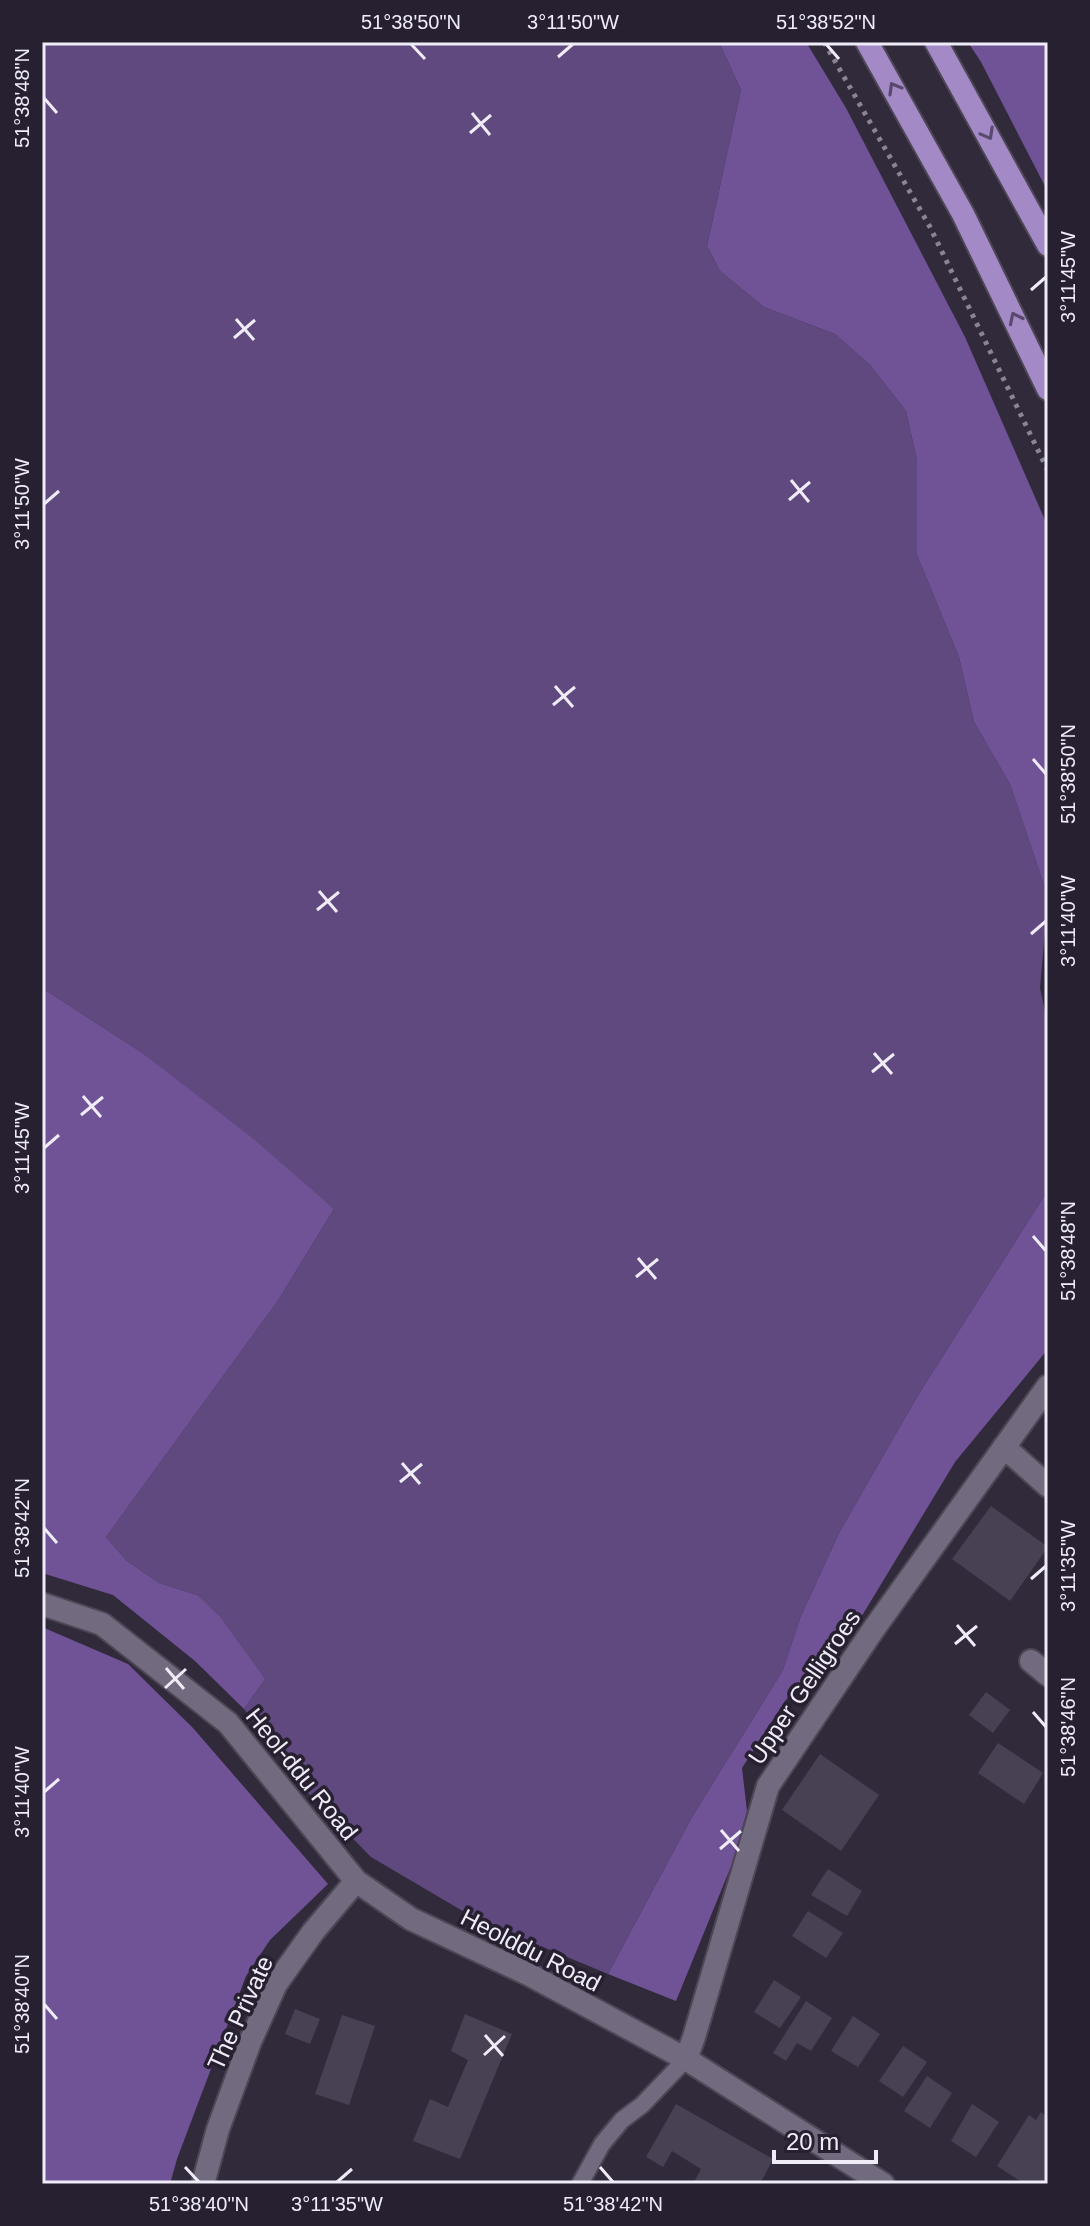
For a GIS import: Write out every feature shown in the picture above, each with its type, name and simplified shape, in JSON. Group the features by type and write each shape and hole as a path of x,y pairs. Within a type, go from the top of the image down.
{"main road":[{"path":"867,42 963,214 1048,389"},
{"path":"936,42 1048,245"}],"street":[{"name":"Upper Gelligroes","path":"686,2059 768,1786 873,1630 1048,1386"},
{"path":"1004,1447 1048,1486"},
{"name":"Heol-ddu Road","path":"42,1604 102,1624 228,1723 356,1881"},
{"name":"Heolddu Road","path":"356,1881 411,1919 530,1975 686,2059"},
{"name":"The Private","path":"203,2184 218,2129 250,2042 276,1984 313,1932 356,1881"},
{"path":"686,2059 883,2184"}],"lane":[{"path":"580,2184 589,2164 622,2120 642,2105 686,2059"}],"path":[{"path":"824,42 930,227 1048,471"}],"shaded area":[{"path":"42,42 719,42 741,90 707,246 720,271 764,307 835,334 870,365 906,411 917,460 917,555 959,657 974,722 1010,784 1048,897 1040,988 1048,1026 1048,1190 917,1397 840,1531 801,1616 783,1670 692,1817 608,1974 478,1920 371,1857 307,1792 244,1709 265,1679 197,1595 159,1583 127,1561 106,1537 277,1302 334,1209 141,1052 42,988"},
{"path":"719,42 806,42 846,108 965,337 1048,527 1048,897 1010,784 974,722 959,657 917,555 917,460 906,411 870,365 835,334 764,307 720,271 707,246 741,90"},
{"path":"968,42 1048,42 1048,192 981,62"},
{"path":"42,988 141,1052 251,1137 334,1209 277,1302 106,1537 127,1561 159,1583 197,1595 220,1617 265,1679 244,1709 195,1661 113,1595 42,1573"},
{"path":"1048,1190 1048,1349 955,1462 860,1619 785,1701 742,1768 747,1811 732,1864 676,2001 608,1974 692,1817 783,1670 801,1616 840,1531 917,1397"},
{"path":"42,1627 128,1664 193,1728 328,1884 270,1940 246,1976 170,2184 42,2184"}],"building":[{"path":"991,1506 1048,1547 1010,1601 952,1559"},
{"path":"986,1692 1010,1710 993,1733 969,1715"},
{"path":"998,1743 1043,1773 1024,1804 978,1773"},
{"path":"820,1754 879,1795 841,1851 782,1810"},
{"path":"828,1869 862,1891 847,1916 811,1895"},
{"path":"808,1911 843,1933 826,1958 792,1936"},
{"path":"774,1980 801,1997 780,2028 754,2012"},
{"path":"806,2001 832,2018 811,2051 797,2043 786,2061 773,2053"},
{"path":"295,2009 320,2019 310,2044 285,2034"},
{"path":"465,2014 512,2034 460,2159 413,2141 430,2099 448,2107 468,2060 451,2051"},
{"path":"342,2015 375,2026 349,2105 315,2094"},
{"path":"853,2016 880,2034 858,2067 831,2051"},
{"path":"903,2046 927,2062 903,2097 879,2081"},
{"path":"927,2076 952,2093 930,2128 904,2111"},
{"path":"676,2104 773,2159 760,2184 693,2184 701,2169 672,2151 663,2167 646,2157"},
{"path":"972,2104 999,2122 976,2157 951,2141"},
{"path":"1041,2112 1048,2118 1048,2184 1025,2184 997,2166 1029,2115 1036,2120"}]}
